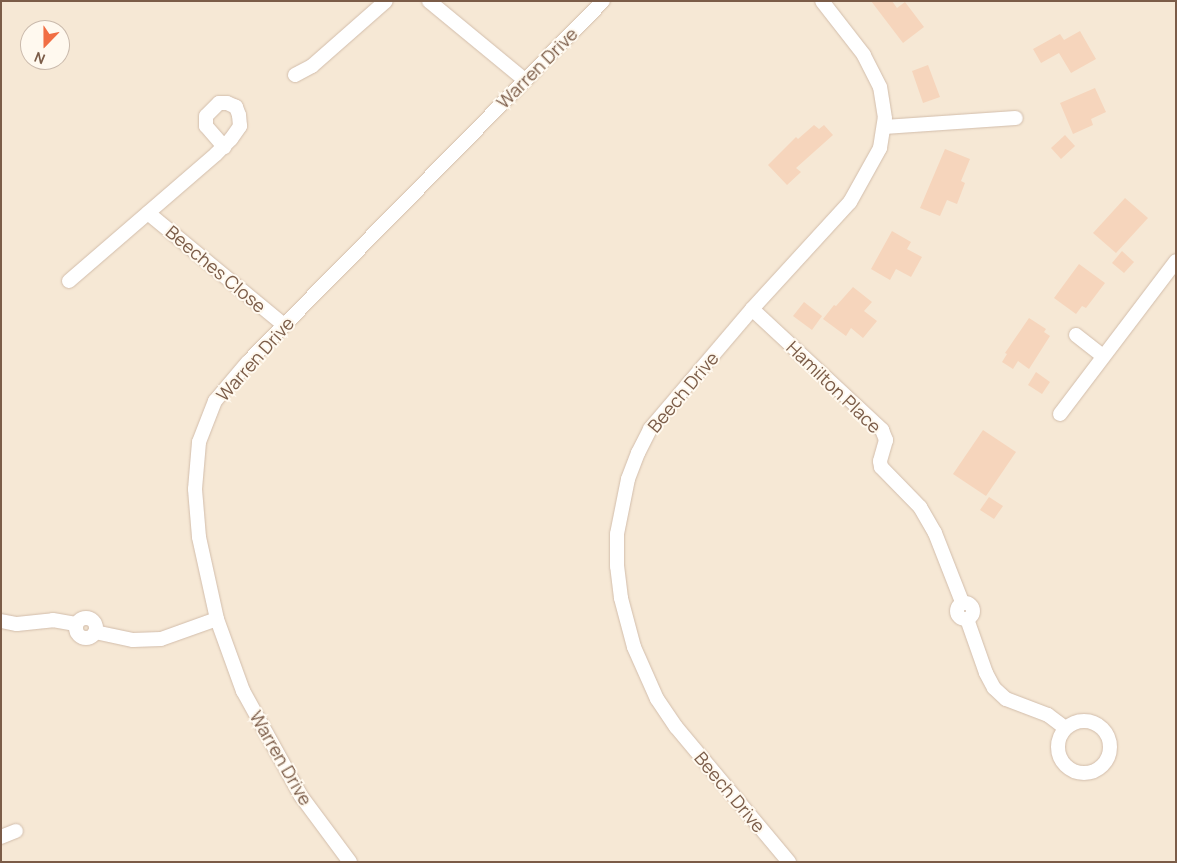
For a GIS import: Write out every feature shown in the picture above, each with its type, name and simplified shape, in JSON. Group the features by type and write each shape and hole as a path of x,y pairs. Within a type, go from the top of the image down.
{"street":[{"path":"295,75 312,66 386,1"},
{"path":"429,1 525,80"},
{"name":"Warren Drive","path":"350,862 302,796 268,738 243,691 217,619 200,537 195,489 199,442 216,401 248,362 603,1"},
{"name":"Beech Drive","path":"789,862 676,727 657,699 634,647 621,598 617,566 617,534 621,506 638,453 650,429 752,309 850,202 880,148 885,118 880,87 864,55 822,1"},
{"path":"884,127 1016,118"},
{"name":"Beeches Close","path":"69,281 220,150"},
{"name":"Beeches Close","path":"148,213 284,325"},
{"path":"1060,414 1176,261"},
{"name":"Hamilton Place","path":"752,309 882,430 886,440 880,461 881,467 920,507 935,533 962,602 957,607 956,613 961,618 967,619 986,673 994,688 1006,699 1048,715 1064,728"},
{"path":"1076,335 1103,356"},
{"path":"1,622 17,624 53,620 76,624 82,618 90,618 95,624 96,632 133,640 161,638 217,619"},
{"path":"1,837 16,831"}],"shaded area":[{"path":"1,1 1176,1 1176,862 1,862"}],"building":[{"path":"871,1 892,1 897,8 905,2 924,27 903,43"},
{"path":"1080,31 1096,59 1071,73 1059,53 1041,63 1033,49 1060,34 1064,40"},
{"path":"928,65 940,97 923,103 912,71"},
{"path":"1095,88 1106,112 1091,119 1093,125 1073,134 1060,103"},
{"path":"814,125 819,129 824,125 833,135 796,168 801,172 787,185 768,165 796,137 798,139"},
{"path":"1065,135 1075,146 1061,159 1051,148"},
{"path":"945,149 970,159 961,181 965,183 957,204 947,200 940,216 920,208"},
{"path":"1125,198 1148,218 1116,253 1093,233"},
{"path":"892,231 911,242 907,249 922,257 911,277 896,269 890,280 871,269"},
{"path":"1122,251 1134,262 1124,273 1112,263"},
{"path":"1079,264 1105,283 1086,308 1082,306 1076,314 1054,298"},
{"path":"853,287 872,302 864,311 877,321 863,338 851,328 846,336 823,319 834,305 836,306"},
{"path":"804,302 822,316 812,330 793,316"},
{"path":"1029,318 1046,329 1044,332 1050,336 1029,369 1018,361 1013,369 1002,362 1007,354 1005,353"},
{"path":"1036,372 1050,382 1042,394 1028,385"},
{"path":"983,430 1016,452 986,496 953,474"},
{"path":"989,497 1003,506 994,519 980,510"}]}
